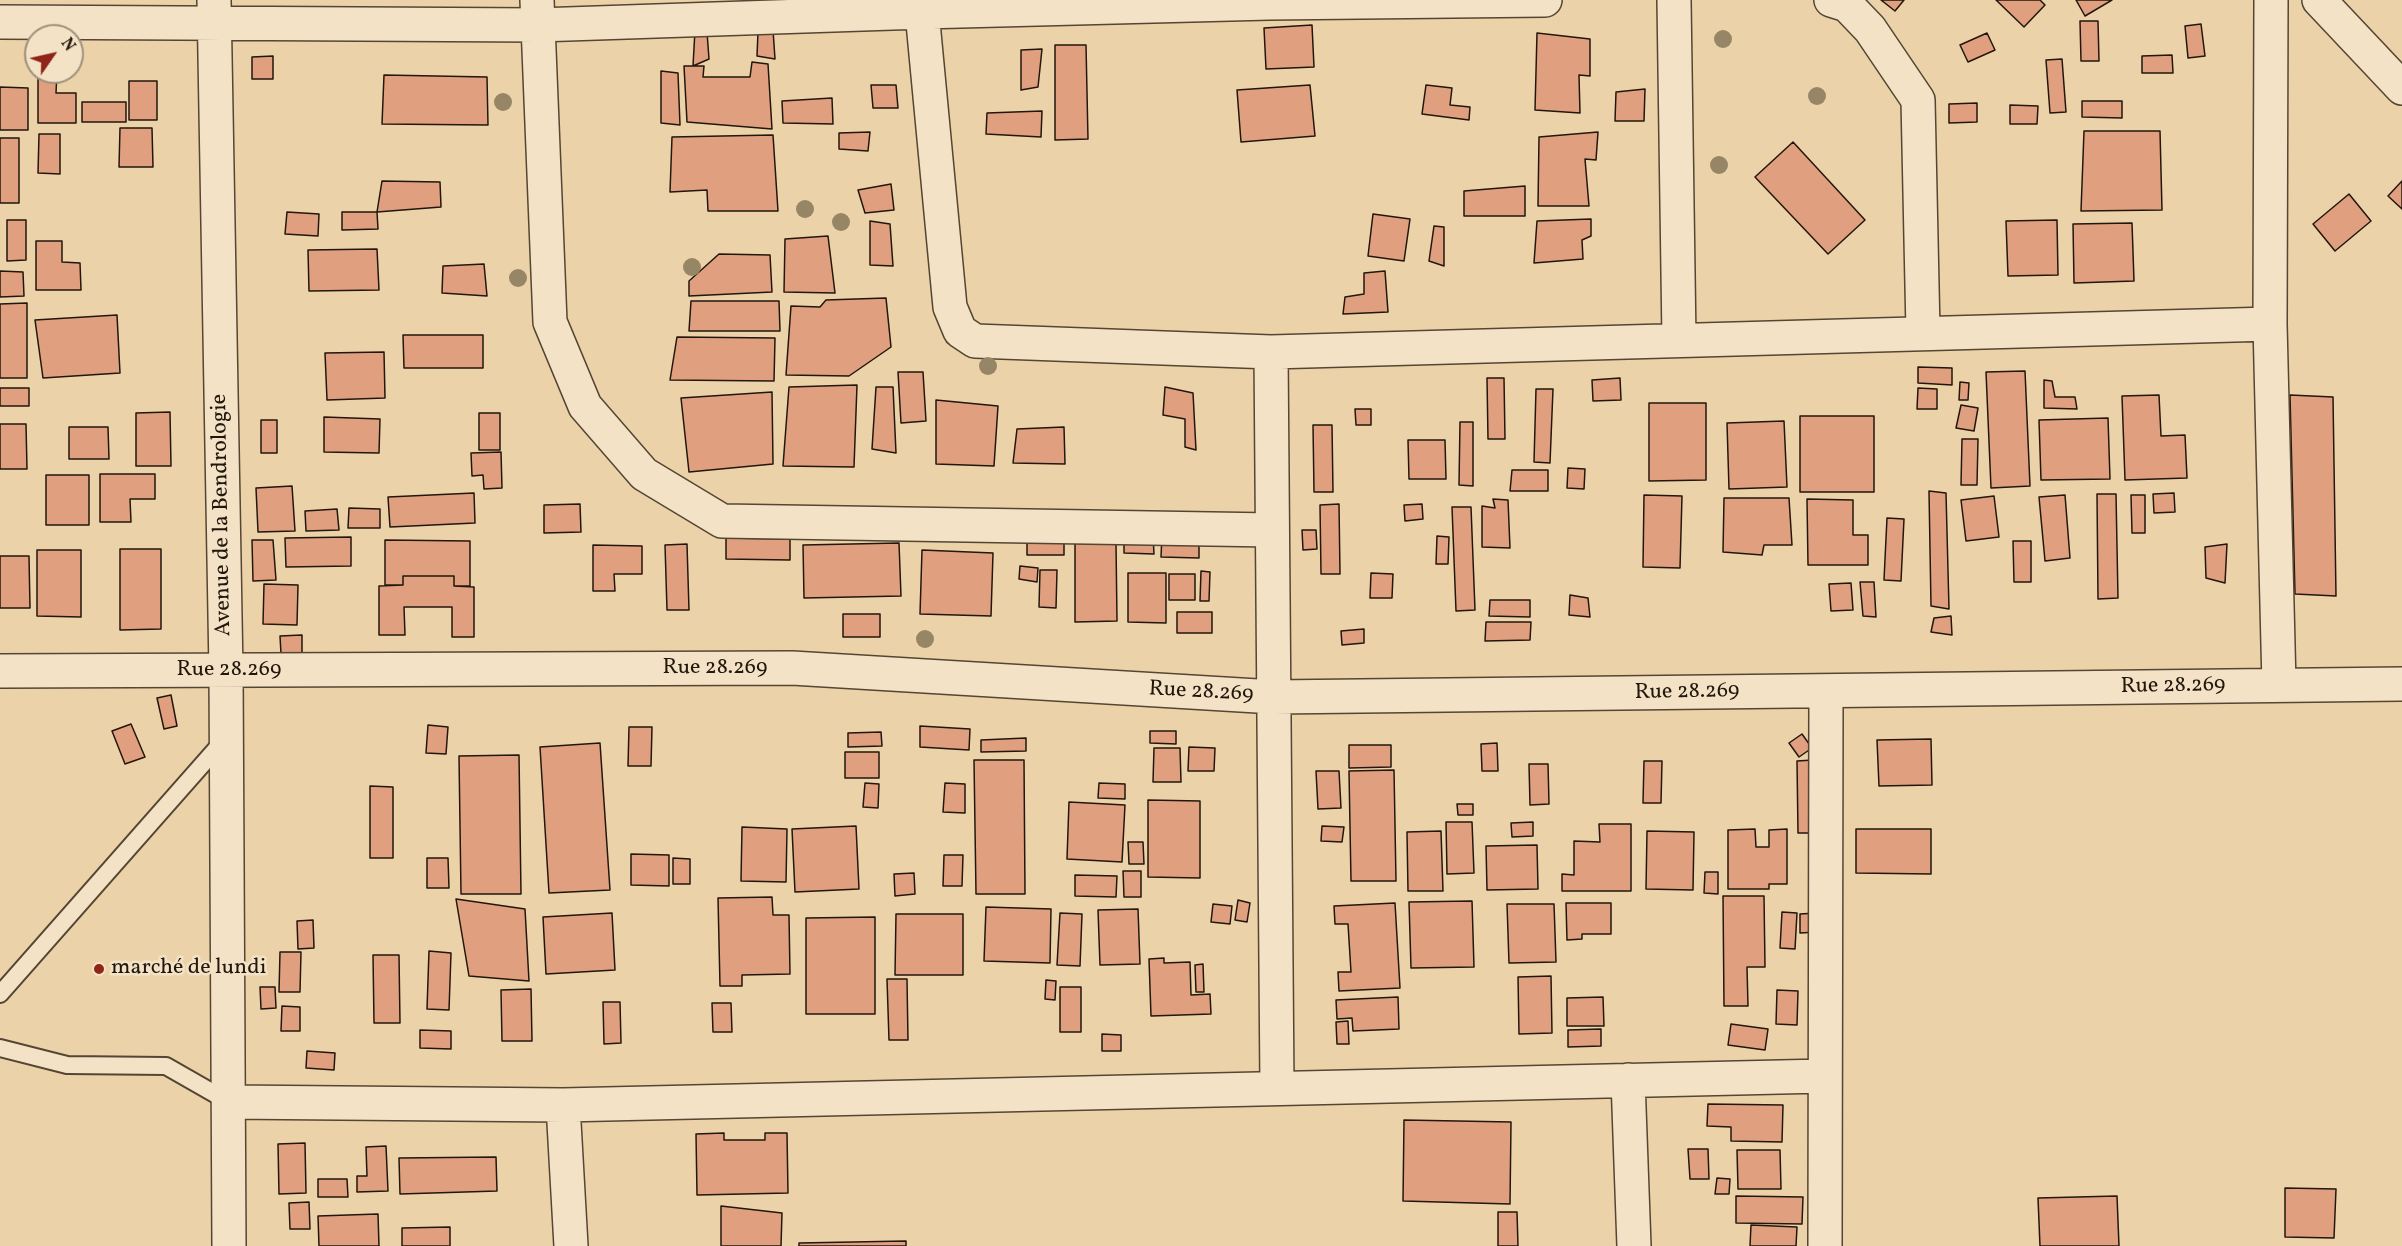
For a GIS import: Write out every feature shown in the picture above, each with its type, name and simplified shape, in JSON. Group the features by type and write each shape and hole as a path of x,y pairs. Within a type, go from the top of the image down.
{"street":[{"path":"0,22 215,12 922,12 1269,2 1545,0"},
{"path":"1674,0 1679,340"},
{"path":"1831,0 1847,5 1870,29 1918,100 1923,332"},
{"path":"2271,0 2270,324 2279,686"},
{"path":"2319,0 2402,88"},
{"name":"Avenue de la Bendrologie","path":"215,12 226,671 229,1246"},
{"path":"922,12 950,307 960,331 975,341 1271,352 2270,324"},
{"path":"537,13 550,322 585,406 644,474 722,521 1272,530"},
{"path":"1271,352 1277,1088"},
{"name":"Rue 28.269","path":"0,671 792,668 1274,697 2402,684"},
{"path":"1825,1246 1826,691"},
{"path":"229,1102 563,1105 1824,1076"},
{"path":"1628,1080 1634,1246"},
{"path":"563,1105 571,1246"}],"lane":[{"path":"0,994 226,737"},
{"path":"0,1048 68,1065 166,1066 229,1102"}],"building":[{"path":"1881,0 1904,0 1895,11"},
{"path":"1996,0 2040,0 2045,5 2024,27"},
{"path":"2076,0 2112,0 2085,16"},
{"path":"2080,21 2098,21 2099,61 2081,61"},
{"path":"2201,24 2205,56 2188,58 2185,26"},
{"path":"1312,25 1314,67 1266,69 1264,28"},
{"path":"695,30 707,32 709,59 693,66"},
{"path":"773,30 775,59 757,56 758,32"},
{"path":"1537,33 1590,39 1590,76 1579,75 1580,113 1535,110"},
{"path":"1987,33 1995,50 1968,62 1960,45"},
{"path":"1055,45 1086,45 1088,139 1055,140"},
{"path":"1042,49 1038,87 1021,90 1021,50"},
{"path":"2172,55 2173,73 2142,73 2142,56"},
{"path":"273,56 273,79 252,79 252,57"},
{"path":"2062,59 2066,112 2050,113 2046,60"},
{"path":"752,62 768,64 772,129 687,122 684,66 704,66 703,77 750,77"},
{"path":"661,71 678,73 680,125 661,123"},
{"path":"384,75 487,77 488,125 382,124"},
{"path":"129,81 157,81 157,120 129,120"},
{"path":"38,84 56,84 56,93 76,93 76,123 38,123"},
{"path":"871,85 896,85 898,108 873,108"},
{"path":"1310,85 1315,136 1241,142 1237,90"},
{"path":"1426,85 1452,88 1450,105 1470,107 1469,120 1422,114"},
{"path":"0,87 28,88 28,130 0,130"},
{"path":"1645,89 1644,121 1615,121 1616,92"},
{"path":"832,98 833,124 783,123 782,101"},
{"path":"2082,101 2122,101 2122,118 2082,117"},
{"path":"82,102 126,102 126,122 82,122"},
{"path":"1977,103 1977,122 1949,123 1949,104"},
{"path":"2010,105 2038,106 2037,124 2010,124"},
{"path":"1042,111 1041,137 986,134 987,113"},
{"path":"120,128 152,128 153,167 119,167"},
{"path":"2084,131 2160,131 2162,210 2081,211"},
{"path":"870,132 868,151 839,149 839,133"},
{"path":"1598,132 1596,160 1585,159 1589,206 1538,206 1539,137"},
{"path":"39,134 60,134 60,174 38,173"},
{"path":"773,135 778,211 708,211 707,190 670,192 672,137"},
{"path":"0,138 19,138 19,203 0,203"},
{"path":"1793,142 1865,220 1828,254 1755,177"},
{"path":"382,181 440,182 441,207 377,212"},
{"path":"2402,181 2402,209 2388,196"},
{"path":"891,184 894,210 865,213 858,190"},
{"path":"1525,186 1525,216 1464,216 1464,191"},
{"path":"2349,194 2371,221 2335,251 2313,224"},
{"path":"287,212 319,214 318,236 285,234"},
{"path":"342,212 377,212 378,229 342,230"},
{"path":"1373,214 1410,219 1404,261 1368,256"},
{"path":"1591,219 1591,236 1582,240 1583,259 1534,263 1537,221"},
{"path":"7,220 26,220 26,260 7,261"},
{"path":"2057,220 2058,275 2008,276 2006,221"},
{"path":"870,221 890,224 893,266 870,265"},
{"path":"2132,223 2134,281 2074,283 2073,224"},
{"path":"1434,226 1444,227 1444,266 1429,261"},
{"path":"828,236 835,293 784,292 785,239"},
{"path":"36,241 62,241 62,262 80,263 81,290 36,290"},
{"path":"377,249 379,290 309,291 308,250"},
{"path":"719,254 770,255 772,292 689,296 689,281"},
{"path":"484,264 487,296 442,293 443,266"},
{"path":"0,271 23,272 24,296 0,297"},
{"path":"1385,271 1388,312 1343,314 1345,297 1364,294 1364,273"},
{"path":"886,298 891,347 849,376 786,375 791,306 820,307 826,300"},
{"path":"691,301 779,301 780,331 689,331"},
{"path":"27,303 27,378 0,378 0,304"},
{"path":"117,315 120,373 43,378 35,320"},
{"path":"403,335 483,335 483,368 404,368"},
{"path":"677,337 775,338 774,381 670,380"},
{"path":"384,352 385,398 327,400 325,353"},
{"path":"1918,367 1952,368 1952,385 1918,383"},
{"path":"2025,371 2030,486 1991,488 1986,372"},
{"path":"898,372 923,372 926,421 901,423"},
{"path":"1487,378 1504,378 1505,439 1488,439"},
{"path":"1620,378 1621,400 1593,401 1592,380"},
{"path":"2044,380 2052,381 2055,397 2075,397 2077,409 2044,408"},
{"path":"1960,382 1969,383 1968,400 1959,400"},
{"path":"857,385 854,467 783,466 789,387"},
{"path":"876,387 893,387 896,453 872,449"},
{"path":"1165,387 1193,393 1196,450 1185,447 1185,419 1163,415"},
{"path":"0,388 29,388 29,406 0,406"},
{"path":"1918,388 1937,389 1937,409 1917,409"},
{"path":"1536,389 1553,389 1550,463 1534,462"},
{"path":"772,392 773,464 689,472 681,398"},
{"path":"2159,395 2161,436 2185,435 2187,478 2125,480 2122,396"},
{"path":"2290,395 2333,397 2336,596 2295,594"},
{"path":"936,400 998,406 994,466 936,464"},
{"path":"1649,403 1706,403 1706,480 1649,481"},
{"path":"1961,405 1978,408 1974,431 1956,428"},
{"path":"1355,409 1371,409 1371,425 1356,425"},
{"path":"170,412 171,466 136,466 136,413"},
{"path":"479,413 500,413 500,450 479,450"},
{"path":"1800,416 1874,416 1874,492 1800,492"},
{"path":"324,417 380,419 379,453 324,452"},
{"path":"2108,418 2110,479 2041,480 2039,420"},
{"path":"261,420 277,420 277,453 261,453"},
{"path":"1784,421 1787,487 1729,489 1727,423"},
{"path":"1460,422 1473,422 1473,486 1459,485"},
{"path":"0,424 26,424 27,469 0,469"},
{"path":"1313,425 1332,425 1333,492 1314,492"},
{"path":"69,427 108,427 109,459 69,459"},
{"path":"1064,427 1065,464 1013,463 1017,429"},
{"path":"1962,439 1978,439 1977,485 1961,485"},
{"path":"1408,440 1445,440 1446,479 1409,479"},
{"path":"501,452 502,488 484,489 483,475 472,476 471,453"},
{"path":"1568,468 1585,469 1584,489 1567,488"},
{"path":"1512,470 1548,470 1548,491 1510,491"},
{"path":"100,474 155,474 155,499 130,499 131,522 100,522"},
{"path":"46,475 89,475 89,525 46,525"},
{"path":"292,486 295,531 258,532 256,488"},
{"path":"1929,491 1946,493 1949,609 1931,606"},
{"path":"474,493 475,523 390,527 388,497"},
{"path":"2174,493 2175,512 2154,513 2153,494"},
{"path":"2097,494 2116,494 2118,598 2098,599"},
{"path":"1644,495 1682,496 1680,568 1643,567"},
{"path":"2065,495 2070,558 2045,561 2039,497"},
{"path":"2131,495 2145,495 2145,533 2132,533"},
{"path":"1994,496 1999,537 1966,541 1961,500"},
{"path":"1724,498 1789,498 1792,545 1764,545 1762,555 1723,552"},
{"path":"1493,499 1508,500 1510,548 1482,547 1482,506 1495,508"},
{"path":"1807,499 1853,500 1853,535 1868,535 1868,565 1808,565"},
{"path":"580,504 581,532 544,533 544,505"},
{"path":"1339,504 1340,574 1321,574 1320,505"},
{"path":"1422,504 1423,519 1405,521 1404,505"},
{"path":"1452,507 1471,507 1475,610 1456,611"},
{"path":"349,508 380,509 380,528 348,528"},
{"path":"337,509 339,530 306,531 305,511"},
{"path":"1887,518 1904,519 1901,581 1884,580"},
{"path":"1302,530 1316,530 1317,549 1303,550"},
{"path":"1162,534 1199,535 1199,558 1161,557"},
{"path":"1027,535 1064,535 1064,555 1027,555"},
{"path":"1124,535 1153,535 1154,554 1124,553"},
{"path":"1437,536 1449,537 1448,564 1436,564"},
{"path":"351,537 351,566 286,567 285,538"},
{"path":"726,538 790,539 790,560 726,559"},
{"path":"252,540 273,540 276,580 253,581"},
{"path":"385,540 470,541 470,586 454,586 454,576 403,576 403,585 385,585"},
{"path":"2013,541 2031,541 2031,582 2014,582"},
{"path":"899,543 901,596 804,598 803,545"},
{"path":"1075,543 1116,543 1117,621 1075,622"},
{"path":"687,544 689,610 667,610 665,545"},
{"path":"2227,544 2225,583 2206,578 2205,547"},
{"path":"593,545 642,546 642,574 614,574 615,591 593,591"},
{"path":"120,549 161,549 161,629 120,630"},
{"path":"37,550 81,550 81,617 37,616"},
{"path":"922,550 993,553 991,616 920,614"},
{"path":"0,556 29,556 30,608 0,608"},
{"path":"1020,566 1038,568 1037,582 1019,579"},
{"path":"1040,570 1057,570 1056,608 1039,607"},
{"path":"1201,571 1210,572 1209,601 1200,601"},
{"path":"1128,573 1166,573 1166,623 1128,622"},
{"path":"1371,573 1393,574 1392,598 1370,598"},
{"path":"1169,574 1195,574 1195,600 1169,600"},
{"path":"403,576 454,576 454,586 474,587 474,637 452,637 452,607 404,607 405,635 379,635 379,586 403,585"},
{"path":"1860,582 1874,582 1876,617 1863,616"},
{"path":"1851,583 1853,610 1831,611 1829,584"},
{"path":"264,584 298,585 297,625 263,624"},
{"path":"1570,595 1588,598 1590,617 1569,615"},
{"path":"1490,600 1530,600 1530,617 1489,616"},
{"path":"1177,612 1212,612 1212,633 1177,633"},
{"path":"843,614 880,614 880,637 843,637"},
{"path":"1951,616 1952,635 1931,632 1934,618"},
{"path":"1486,622 1531,622 1530,640 1485,641"},
{"path":"1364,629 1364,643 1342,645 1341,631"},
{"path":"302,635 302,654 281,654 280,636"},
{"path":"171,695 177,726 164,729 157,698"},
{"path":"131,724 145,757 125,764 112,731"},
{"path":"428,725 448,727 446,754 426,753"},
{"path":"920,726 970,729 969,750 920,747"},
{"path":"629,727 652,727 651,766 628,766"},
{"path":"1150,731 1176,731 1176,744 1150,743"},
{"path":"881,732 882,746 848,747 848,733"},
{"path":"1802,734 1812,748 1799,757 1789,743"},
{"path":"1026,738 1026,751 981,752 981,740"},
{"path":"1931,739 1932,785 1879,786 1877,740"},
{"path":"600,743 610,890 549,893 540,747"},
{"path":"1497,743 1498,771 1482,771 1481,744"},
{"path":"1349,745 1391,745 1391,767 1349,768"},
{"path":"1189,747 1215,748 1214,771 1188,771"},
{"path":"1154,748 1180,748 1181,782 1153,782"},
{"path":"845,752 879,752 879,778 845,778"},
{"path":"519,755 521,894 461,894 459,756"},
{"path":"974,760 1024,760 1025,894 976,894"},
{"path":"1813,760 1814,833 1798,833 1797,761"},
{"path":"1644,761 1662,761 1661,803 1643,803"},
{"path":"1529,764 1548,764 1549,804 1530,805"},
{"path":"1394,770 1396,881 1351,881 1349,771"},
{"path":"1316,771 1339,771 1341,808 1318,809"},
{"path":"865,783 879,784 878,808 863,807"},
{"path":"945,783 965,784 965,813 943,812"},
{"path":"1099,783 1125,784 1125,799 1098,798"},
{"path":"370,786 393,787 393,858 370,858"},
{"path":"1148,800 1200,801 1200,878 1148,877"},
{"path":"1069,802 1125,805 1122,862 1067,859"},
{"path":"1457,804 1473,804 1473,815 1458,815"},
{"path":"1446,822 1472,822 1474,873 1447,874"},
{"path":"1533,822 1533,836 1512,837 1511,823"},
{"path":"1599,824 1631,824 1631,891 1562,891 1562,874 1574,875 1574,841 1600,842"},
{"path":"856,826 859,889 795,892 792,829"},
{"path":"1322,826 1344,827 1342,842 1321,841"},
{"path":"742,827 787,829 786,882 741,881"},
{"path":"1755,829 1756,847 1769,847 1769,830 1787,829 1787,884 1769,884 1769,889 1728,889 1728,830"},
{"path":"1856,829 1931,829 1931,874 1856,873"},
{"path":"1441,831 1443,891 1408,891 1407,832"},
{"path":"1647,831 1694,832 1693,890 1646,889"},
{"path":"1128,842 1143,842 1144,864 1129,864"},
{"path":"1537,845 1538,889 1487,890 1486,846"},
{"path":"631,854 669,855 669,886 631,885"},
{"path":"944,855 963,855 962,886 943,886"},
{"path":"427,858 448,858 449,888 427,888"},
{"path":"673,858 690,859 690,884 673,884"},
{"path":"1123,871 1141,871 1141,897 1124,897"},
{"path":"1705,872 1718,872 1718,894 1704,893"},
{"path":"914,873 915,894 895,896 894,874"},
{"path":"1075,875 1117,876 1116,897 1075,896"},
{"path":"1723,896 1764,896 1765,967 1747,967 1748,1006 1724,1006"},
{"path":"772,897 773,915 789,915 790,974 742,975 742,986 720,986 718,898"},
{"path":"456,899 525,909 529,981 469,976"},
{"path":"1238,900 1250,903 1247,922 1235,920"},
{"path":"1472,901 1474,967 1411,968 1409,902"},
{"path":"1395,903 1400,988 1339,991 1338,972 1351,972 1348,924 1335,924 1334,906"},
{"path":"1566,903 1611,903 1611,934 1582,934 1582,939 1567,940"},
{"path":"1213,904 1232,906 1230,924 1211,922"},
{"path":"1507,904 1554,904 1556,962 1509,963"},
{"path":"986,907 1051,909 1050,963 984,961"},
{"path":"1138,909 1140,964 1100,965 1098,910"},
{"path":"1782,912 1797,913 1795,949 1780,948"},
{"path":"612,913 615,970 546,974 543,917"},
{"path":"1060,913 1082,914 1080,966 1057,965"},
{"path":"1816,913 1817,932 1800,933 1800,914"},
{"path":"896,914 963,914 963,975 895,975"},
{"path":"875,917 875,1014 806,1014 806,918"},
{"path":"313,920 314,948 298,949 297,921"},
{"path":"429,951 451,953 449,1010 427,1009"},
{"path":"280,952 301,952 300,992 279,992"},
{"path":"373,955 399,955 400,1023 374,1023"},
{"path":"1164,958 1164,963 1190,962 1191,995 1210,994 1211,1014 1151,1016 1149,959"},
{"path":"1203,964 1204,992 1196,992 1195,965"},
{"path":"1551,976 1552,1033 1519,1034 1518,977"},
{"path":"887,979 907,979 908,1040 889,1040"},
{"path":"1046,980 1056,981 1055,1000 1045,999"},
{"path":"260,987 275,987 276,1008 261,1009"},
{"path":"1060,987 1081,987 1081,1032 1060,1032"},
{"path":"531,989 532,1041 502,1041 501,990"},
{"path":"1777,990 1798,991 1797,1025 1776,1024"},
{"path":"1398,997 1399,1029 1353,1031 1352,1018 1337,1019 1336,1000"},
{"path":"1603,997 1604,1026 1567,1026 1567,998"},
{"path":"603,1002 620,1002 621,1043 604,1044"},
{"path":"712,1003 731,1003 732,1032 713,1032"},
{"path":"282,1006 300,1007 300,1031 281,1031"},
{"path":"1348,1021 1349,1044 1337,1044 1336,1022"},
{"path":"1731,1024 1768,1029 1765,1050 1728,1045"},
{"path":"1601,1029 1601,1046 1568,1047 1568,1030"},
{"path":"420,1030 451,1031 451,1049 420,1048"},
{"path":"1102,1034 1121,1035 1121,1051 1102,1051"},
{"path":"307,1051 335,1053 334,1070 306,1068"},
{"path":"1708,1104 1783,1105 1782,1142 1731,1141 1731,1127 1707,1126"},
{"path":"1404,1120 1511,1122 1510,1204 1403,1201"},
{"path":"724,1133 724,1140 765,1140 765,1133 787,1133 788,1193 697,1195 696,1134"},
{"path":"305,1143 306,1193 279,1194 278,1144"},
{"path":"386,1146 388,1191 357,1192 357,1176 367,1176 366,1147"},
{"path":"1688,1149 1708,1149 1709,1179 1690,1179"},
{"path":"1737,1150 1780,1150 1781,1189 1738,1189"},
{"path":"496,1157 497,1191 400,1194 399,1158"},
{"path":"1717,1178 1730,1179 1729,1194 1715,1194"},
{"path":"318,1179 347,1179 348,1197 318,1197"},
{"path":"2285,1188 2336,1189 2334,1238 2285,1237"},
{"path":"1736,1196 1803,1197 1802,1224 1736,1223"},
{"path":"2117,1196 2119,1246 2040,1246 2038,1198"},
{"path":"309,1202 310,1229 290,1229 289,1203"},
{"path":"721,1206 782,1213 781,1246 721,1246"},
{"path":"1498,1212 1517,1212 1518,1246 1498,1246"},
{"path":"378,1214 379,1246 319,1246 318,1216"},
{"path":"1751,1225 1797,1227 1796,1246 1750,1246"},
{"path":"450,1227 450,1246 402,1246 402,1228"},
{"path":"906,1241 906,1246 799,1246 799,1243"}],"place":[{"name":"marché de lundi","path":"99,969"}]}
